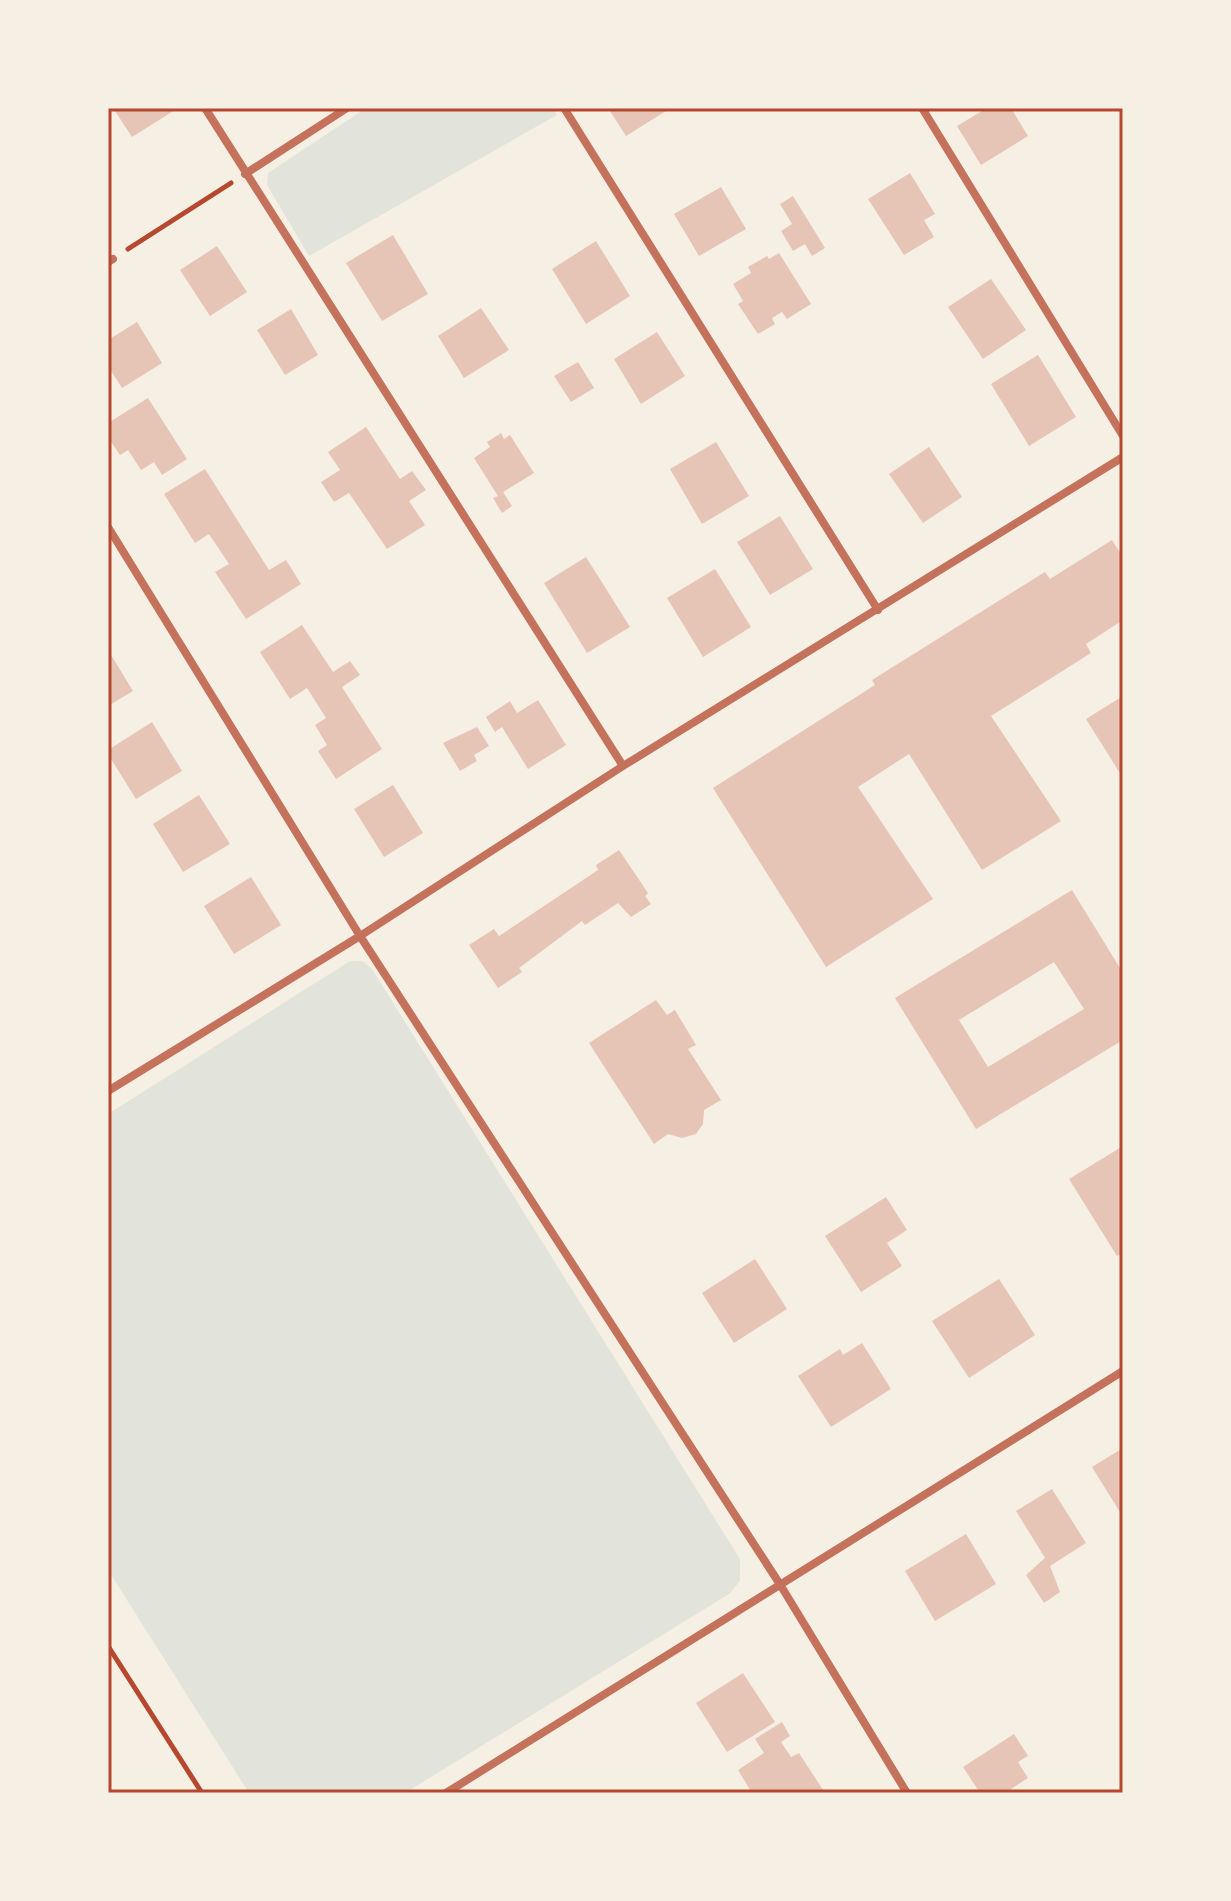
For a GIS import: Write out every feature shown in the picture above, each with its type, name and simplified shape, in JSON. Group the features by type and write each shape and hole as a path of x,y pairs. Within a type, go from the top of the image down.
{"street":[{"path":"205,108 623,766"},
{"path":"245,174 347,108"},
{"path":"564,108 878,610"},
{"path":"922,108 1123,436"},
{"path":"108,1091 360,936 623,766 1123,457"},
{"path":"108,527 360,936 781,1586 907,1793"},
{"path":"446,1793 1122,1372"}],"path":[{"path":"110,260 245,174"},
{"path":"108,1646 202,1793"}],"shaded area":[{"path":"366,108 553,108 557,115 309,256 267,185 268,173"},
{"path":"350,961 362,961 372,969 740,1559 740,1581 729,1594 405,1793 249,1793 108,1570 108,1114"}],"building":[{"path":"113,108 173,108 175,110 132,137"},
{"path":"608,108 664,108 666,111 626,136"},
{"path":"987,108 1011,108 1028,136 981,165 957,126"},
{"path":"910,173 935,214 924,220 934,237 904,255 868,199"},
{"path":"721,187 746,229 699,256 674,214"},
{"path":"793,196 825,248 812,256 805,244 793,251 781,231 792,224 780,204"},
{"path":"393,235 428,294 382,321 346,263"},
{"path":"596,241 630,296 586,324 552,269"},
{"path":"217,246 247,292 210,316 180,270"},
{"path":"779,253 811,304 787,319 782,312 772,318 775,324 758,334 738,304 743,301 733,284 751,273 748,267"},
{"path":"991,279 1026,330 983,359 948,307"},
{"path":"481,308 509,350 464,378 438,336"},
{"path":"291,309 318,355 285,375 257,330"},
{"path":"137,322 162,363 122,388 108,366 108,340"},
{"path":"657,332 685,376 641,404 614,359"},
{"path":"1038,355 1076,417 1029,446 991,384"},
{"path":"578,362 594,388 571,402 554,376"},
{"path":"148,398 187,459 162,475 154,462 141,470 128,450 120,455 108,437 108,423"},
{"path":"366,427 400,479 412,471 426,490 409,501 425,525 387,549 349,493 334,502 321,482 340,470 328,452"},
{"path":"501,433 504,439 510,435 534,473 503,492 512,506 502,513 493,498 498,496 474,458 490,447 487,442"},
{"path":"716,442 749,496 702,524 670,469"},
{"path":"929,447 962,497 923,523 889,474"},
{"path":"205,469 269,570 286,560 301,584 246,619 215,572 229,564 209,534 195,543 164,494"},
{"path":"780,516 813,569 770,595 737,542"},
{"path":"1112,540 1123,557 1123,620 1086,644 1091,653 991,716 1061,821 982,870 909,754 858,787 933,899 826,967 713,788 875,685 872,680 1045,572 1050,579"},
{"path":"586,557 630,627 587,653 544,583"},
{"path":"715,569 751,627 703,657 667,598"},
{"path":"302,625 333,672 350,661 360,675 342,687 382,749 336,779 318,751 327,745 315,725 326,718 307,688 290,699 260,652"},
{"path":"108,650 133,691 108,706"},
{"path":"1123,696 1123,778 1086,719"},
{"path":"538,700 566,745 528,769 502,727 495,732 486,717 510,701 517,713"},
{"path":"152,722 182,771 136,799 108,750"},
{"path":"477,727 489,746 474,755 477,761 460,771 443,743"},
{"path":"393,785 423,833 384,857 354,809"},
{"path":"199,795 230,844 183,872 153,824"},
{"path":"619,850 648,893 645,896 651,904 631,917 618,903 585,925 582,921 519,968 522,972 498,988 469,945 494,929 499,936 598,870 596,865"},
{"path":"251,877 281,925 234,954 204,906"},
{"path":"1072,890 1123,973 1123,1040 976,1129 895,998","holes":["1054,962 1084,1009 988,1067 959,1020"]},
{"path":"656,1000 667,1015 675,1010 696,1045 688,1049 721,1100 704,1110 703,1124 696,1134 682,1138 668,1134 654,1144 589,1043"},
{"path":"1123,1146 1123,1253 1117,1256 1069,1179"},
{"path":"886,1197 907,1230 887,1243 902,1266 861,1292 825,1236"},
{"path":"755,1259 787,1309 734,1343 702,1293"},
{"path":"999,1279 1035,1335 969,1378 932,1321"},
{"path":"862,1343 891,1389 831,1427 798,1376 840,1349 843,1355"},
{"path":"1123,1448 1123,1517 1092,1467"},
{"path":"1052,1489 1086,1543 1050,1566 1060,1592 1044,1603 1026,1575 1045,1558 1016,1511"},
{"path":"966,1534 996,1584 935,1621 905,1571"},
{"path":"743,1673 775,1722 727,1752 696,1703"},
{"path":"782,1722 790,1736 781,1742 791,1757 799,1753 825,1793 752,1793 738,1770 764,1753 755,1739"},
{"path":"1014,1734 1028,1756 1018,1762 1028,1778 1005,1793 980,1793 963,1767"}]}
